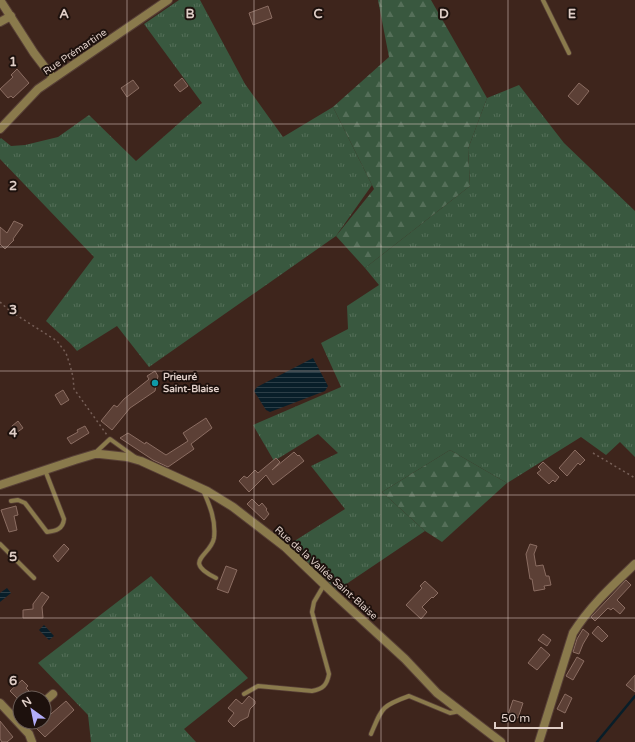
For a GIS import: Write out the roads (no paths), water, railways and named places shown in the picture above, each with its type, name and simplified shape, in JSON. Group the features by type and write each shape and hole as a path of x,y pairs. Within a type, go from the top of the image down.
{"street":[{"path":"0,0 34,53 53,78"},
{"name":"Rue Prémartine","path":"0,129 38,89 168,0"},
{"path":"0,22 10,16"},
{"name":"Rue de la Vallée Saint-Blaise","path":"0,485 95,454 127,457 141,461 203,490 233,507 285,547 405,659 437,693 501,742"},
{"path":"539,742 573,633 581,620 600,598 635,564"},
{"path":"0,703 12,714"},
{"path":"26,730 32,742"}],"lane":[{"path":"543,0 569,53"},
{"path":"95,454 110,439 141,461"},
{"path":"11,501 18,500 25,502 47,532 57,531 63,525 64,519 44,470"},
{"path":"203,490 213,514 215,524 213,540 201,557 199,563 201,568 206,573 216,578"},
{"path":"0,544 34,578"},
{"path":"244,694 258,686 312,692 321,689 327,683 329,674 312,612 314,602 324,585"},
{"path":"371,734 381,710 392,702 409,696 450,713 460,711"}],"water":[{"path":"313,358 328,386 325,391 270,412 266,410 254,391 257,387"},
{"path":"7,588 11,593 0,602 0,593"},
{"path":"44,625 54,636 49,640 39,630"}],"waterway":[{"path":"597,742 635,696"}],"place":[{"name":"Prieuré Saint-Blaise","path":"155,383"}]}
